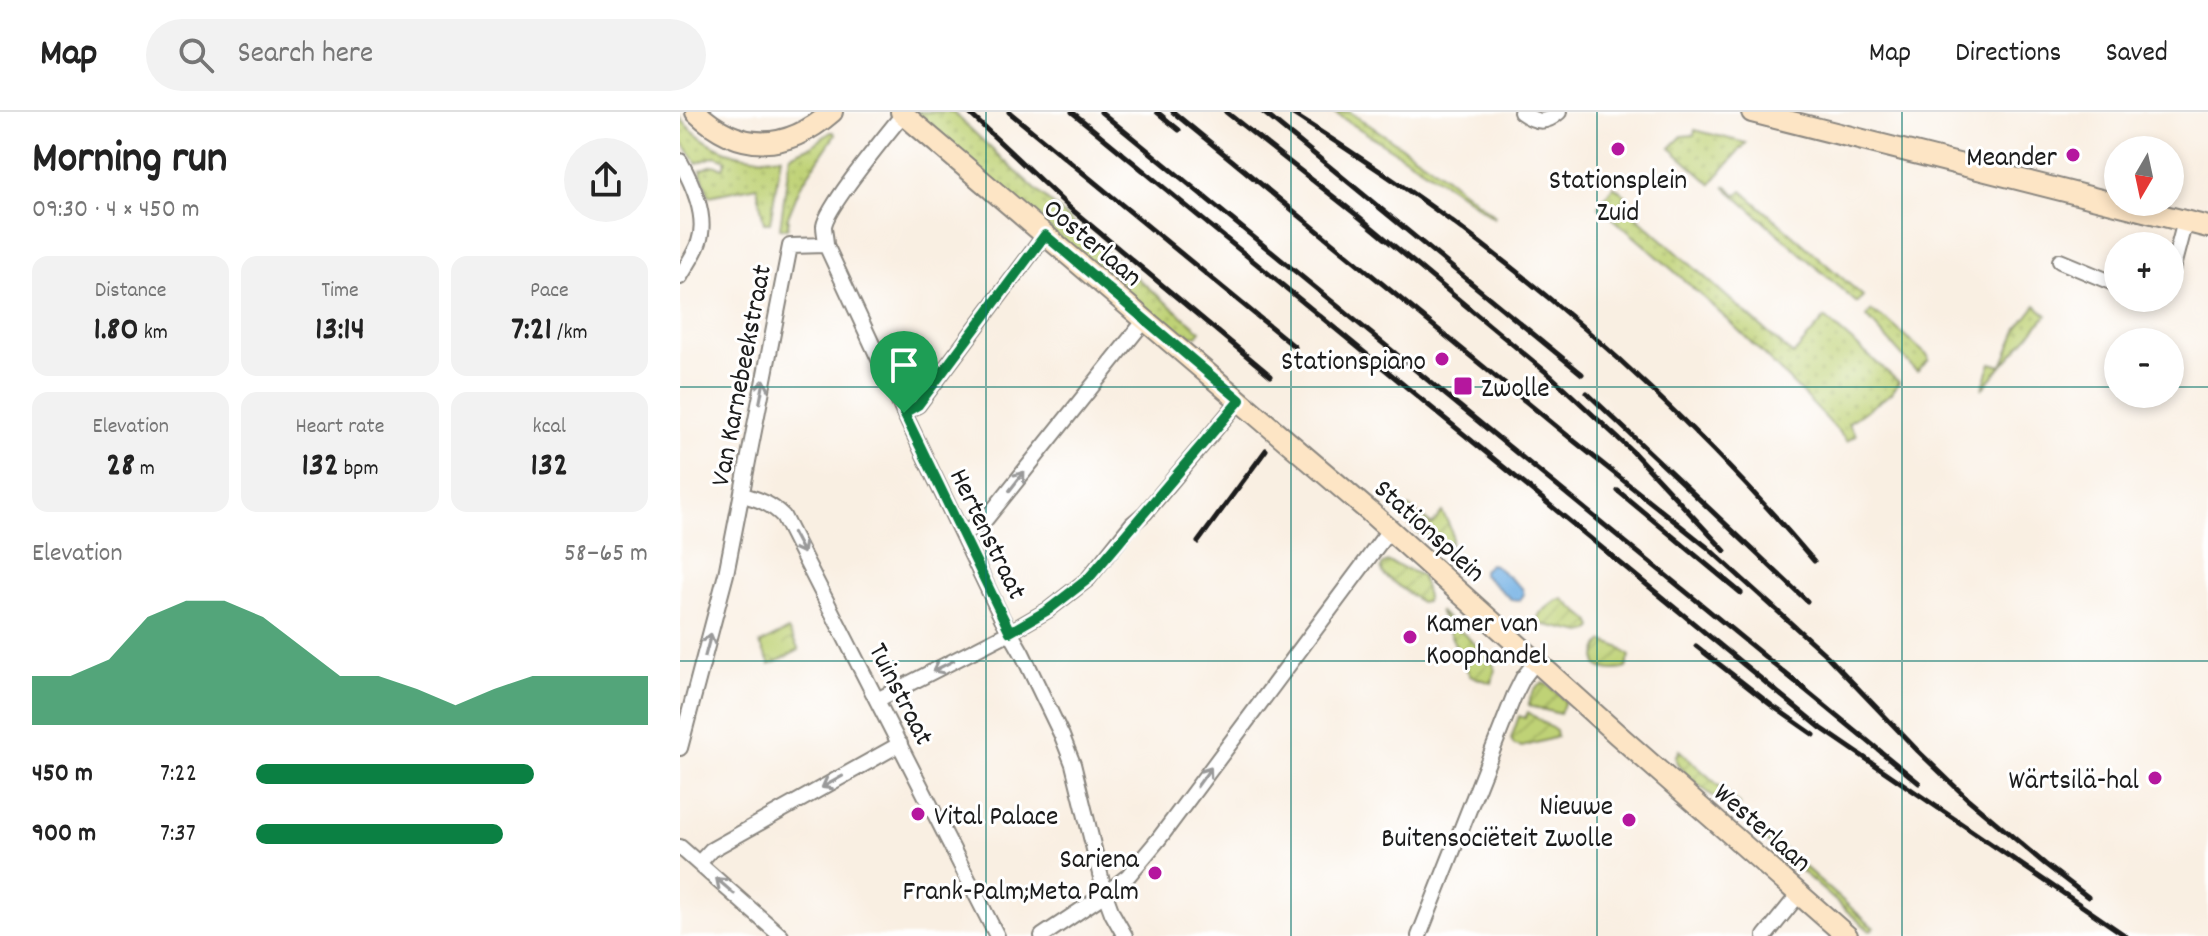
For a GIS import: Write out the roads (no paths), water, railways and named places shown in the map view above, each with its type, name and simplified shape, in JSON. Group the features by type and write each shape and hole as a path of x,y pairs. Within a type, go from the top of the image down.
{"street":[{"path":"696,112 720,131 743,140 765,142 796,137 832,112"},
{"path":"1521,112 1540,122 1559,112"},
{"path":"1752,112 2208,227"},
{"path":"826,245 824,226 829,212 902,113"},
{"name":"Oosterlaan","path":"902,113 1245,405"},
{"path":"680,161 695,187 700,240 680,277"},
{"path":"2182,232 2185,221"},
{"path":"904,413 918,405 1045,235"},
{"name":"Van Karnebeekstraat","path":"680,748 726,574 790,246 826,245"},
{"name":"Hertenstraat","path":"826,245 1073,764 1105,894 1125,936"},
{"path":"2060,261 2104,279"},
{"path":"962,533 982,524 1145,320"},
{"path":"877,700 1010,632 1048,610 1088,579 1245,405"},
{"name":"Stationsplein","path":"1245,405 1390,529 1645,758"},
{"name":"Tuinstraat","path":"742,495 758,498 783,516 997,936"},
{"path":"1042,936 1128,876 1390,529"},
{"path":"1419,936 1514,696 1536,661"},
{"path":"699,863 711,850 900,744"},
{"name":"Westerlaan","path":"1645,758 1847,936"},
{"path":"680,847 781,936"},
{"path":"1765,936 1799,894"}],"water":[{"path":"1490,564 1522,588 1524,594 1520,600 1512,600 1483,575 1483,570"}],"railway":[{"path":"968,112 1070,208 1271,376"},
{"path":"1009,112 1295,347"},
{"path":"1072,112 1821,728 2126,936"},
{"path":"1101,112 1919,783"},
{"path":"1157,112 1179,130"},
{"path":"1173,112 1707,547 1827,656 1968,799 2088,897"},
{"path":"1226,112 1358,216 1552,377 1633,452 1725,551"},
{"path":"1263,112 1582,374"},
{"path":"1290,112 1431,207 1596,338 1731,468 1814,561"},
{"path":"1587,393 1807,601"},
{"path":"1198,542 1266,450"},
{"path":"1618,491 1741,593"},
{"path":"1696,646 1814,735"}],"place":[{"name":"Stationsplein Zuid","path":"1618,149"},
{"name":"Meander","path":"2073,155"},
{"name":"Stationspiano","path":"1442,359"},
{"name":"Zwolle","path":"1463,386"},
{"name":"Kamer van Koophandel","path":"1410,637"},
{"name":"Wärtsilä-hal","path":"2155,778"},
{"name":"Vital Palace","path":"918,814"},
{"name":"Nieuwe Buitensociëteit Zwolle","path":"1629,820"},
{"name":"Sariena Frank-Palm;Meta Palm","path":"1155,873"}]}
